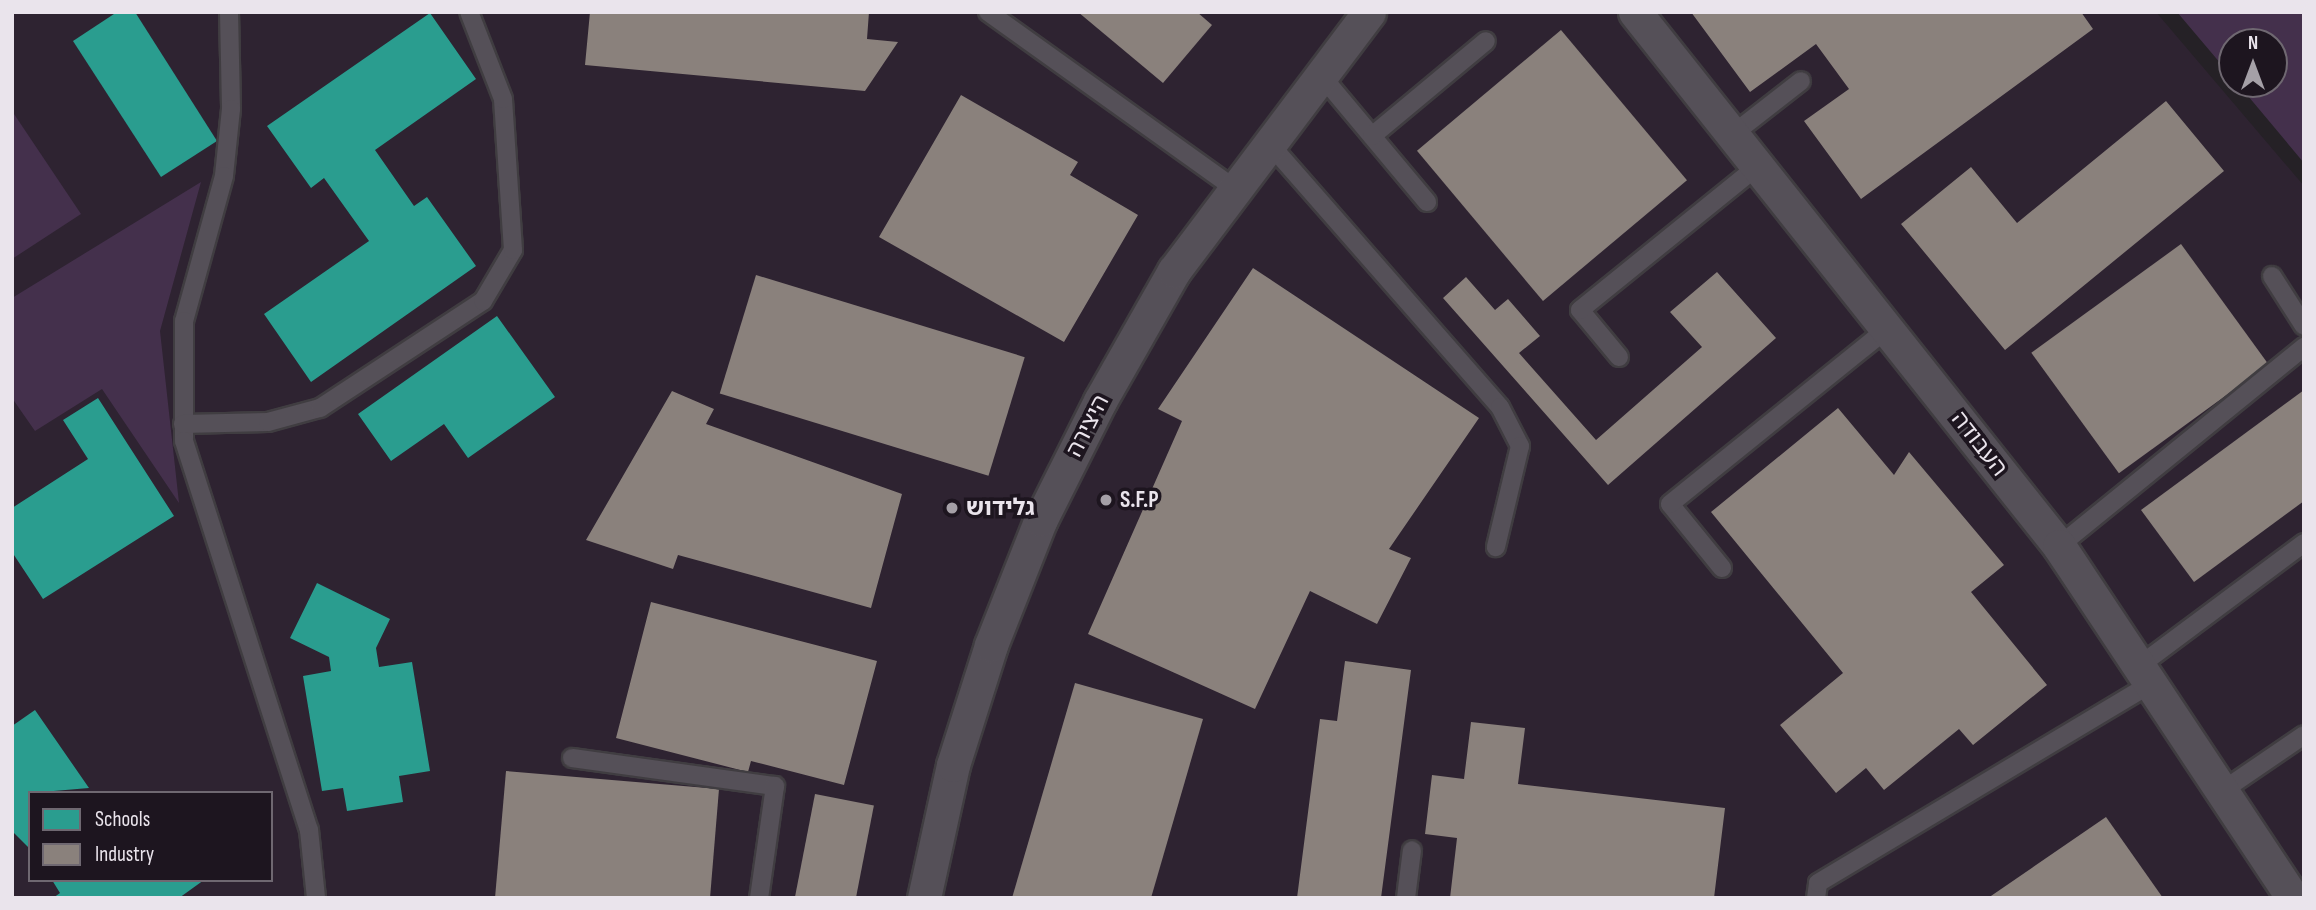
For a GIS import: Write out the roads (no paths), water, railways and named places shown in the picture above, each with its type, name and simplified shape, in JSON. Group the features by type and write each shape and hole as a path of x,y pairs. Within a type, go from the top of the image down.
{"street":[{"name":"היצירה","path":"924,898 953,765 991,645 1041,519 1174,271 1268,142 1369,12"},
{"name":"העבודה","path":"1635,12 1889,327 2059,546 2293,898"}],"lane":[{"path":"229,12 231,109 224,176 184,321 183,424 214,547 309,830 316,898"},
{"path":"183,424 268,422 320,408 483,301 513,250 503,99 469,12"},
{"path":"988,12 1234,188"},
{"path":"1372,136 1486,41"},
{"path":"1320,74 1427,202"},
{"path":"1733,134 1801,80"},
{"path":"1268,142 1500,407 1520,446 1496,547"},
{"path":"1619,357 1580,310 1759,165"},
{"path":"2272,276 2304,326"},
{"path":"1722,568 1670,504 1889,327"},
{"path":"2059,546 2304,347"},
{"path":"1816,898 1818,883 2145,675 2304,543"},
{"path":"2222,791 2304,734"},
{"path":"572,758 775,786 759,898"},
{"path":"1406,898 1412,850"}],"place":[{"name":"S.F.P","path":"1106,500"},
{"name":"גלידוש","path":"952,508"}]}
